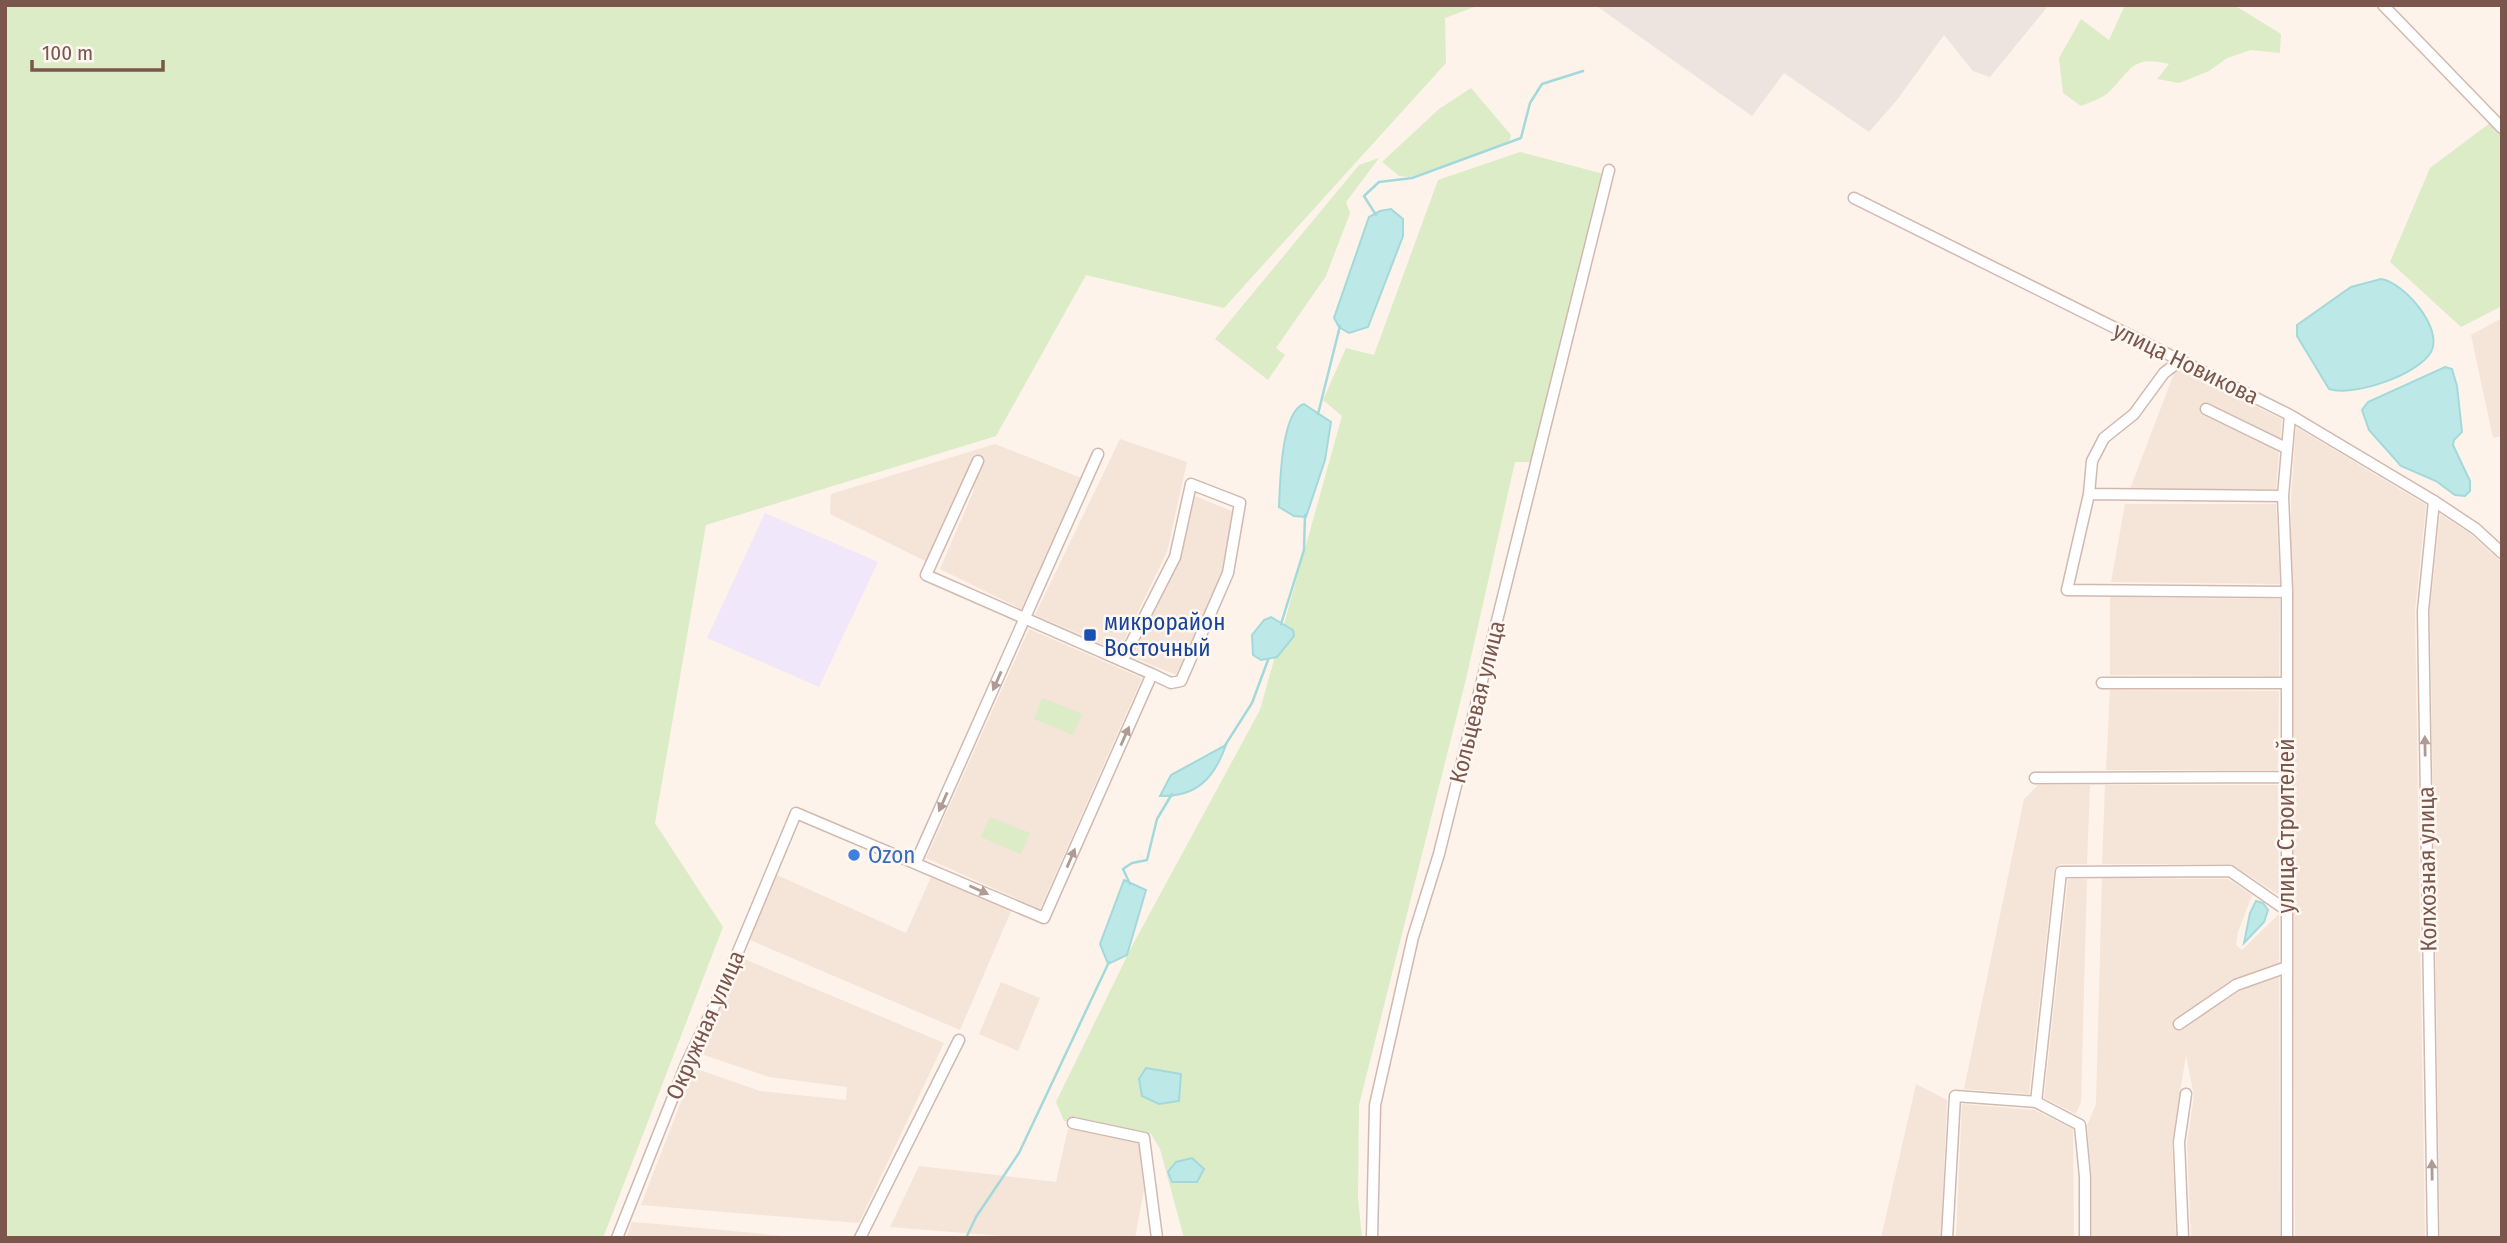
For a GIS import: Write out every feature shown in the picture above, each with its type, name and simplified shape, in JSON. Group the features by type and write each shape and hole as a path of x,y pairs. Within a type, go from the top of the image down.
{"street":[{"path":"2383,5 2502,128"},
{"name":"Кольцевая улица","path":"1372,1238 1375,1105 1413,937 1442,841 1609,170"},
{"name":"улица Новикова","path":"1854,198 2290,415 2434,501 2476,529 2502,553"},
{"path":"2181,360 2164,373 2134,414 2104,438 2092,461 2089,494 2067,590 2287,592"},
{"path":"2206,410 2286,448"},
{"name":"улица Строителей","path":"2287,1238 2287,592 2283,496 2290,415"},
{"path":"1098,454 916,862 1044,918 1152,674"},
{"path":"978,461 926,575 1025,620 1171,682 1181,681 1228,573 1240,503 1191,484 1175,557 1122,661"},
{"path":"2089,494 2283,496"},
{"name":"Колхозная улица","path":"2433,1238 2423,611 2434,501"},
{"path":"2102,683 2286,683"},
{"path":"2035,778 2286,777"},
{"name":"Окружная улица","path":"617,1238 687,1062 722,990 796,813 916,862"},
{"path":"2036,1102 2062,872 2230,871 2286,910"},
{"path":"2179,1024 2236,985 2287,967"},
{"path":"860,1238 959,1040"},
{"path":"2183,1238 2179,1142 2186,1094"},
{"path":"1947,1238 1955,1096 2036,1102 2080,1125 2085,1177 2085,1238"},
{"path":"1073,1123 1144,1138 1157,1238"}],"shaded area":[{"path":"1595,5 2049,5 1990,77 1973,71 1944,35 1897,100 1869,132 1784,73 1752,116"},
{"path":"2502,318 2502,436 2493,438 2471,335"},
{"path":"2176,368 2282,419 2276,489 2130,489"},
{"path":"2296,427 2426,505 2415,611 2425,1238 2295,1238 2291,497"},
{"path":"1120,439 1187,462 1167,552 1119,651 1035,615"},
{"path":"995,444 1084,479 1021,609 940,569 974,490 971,480 960,484 927,562 830,514 831,494"},
{"path":"1195,496 1239,514 1225,575 1177,675 1132,657 1181,558"},
{"path":"2125,504 2276,504 2280,584 2111,582"},
{"path":"765,513 878,562 819,687 707,638"},
{"path":"2440,514 2472,535 2502,563 2502,1238 2440,1238 2430,611"},
{"path":"2110,597 2280,599 2279,676 2110,675"},
{"path":"1029,629 1142,678 1040,909 926,858"},
{"path":"2110,690 2279,691 2278,770 2106,770"},
{"path":"2038,785 2090,785 2087,864 2060,864 2054,870 2029,1094 1964,1089 2024,799"},
{"path":"2105,785 2278,785 2279,895 2231,864 2102,864"},
{"path":"777,875 906,933 932,875 1012,909 960,1030 750,940"},
{"path":"2102,878 2228,879 2252,895 2238,932 2236,945 2242,950 2279,914 2280,1238 2191,1238 2187,1143 2194,1096 2186,1055 2172,1142 2176,1238 2092,1238 2092,1177 2087,1126 2096,1104"},
{"path":"2068,879 2087,879 2081,1102 2076,1114 2044,1098"},
{"path":"742,958 944,1043 859,1223 641,1205 694,1068 760,1091 846,1100 847,1087 769,1077 701,1054"},
{"path":"1001,982 1040,998 1018,1051 979,1034"},
{"path":"1916,1084 1947,1100 1941,1238 1881,1238"},
{"path":"1962,1104 2034,1110 2073,1129 2074,1238 1956,1238"},
{"path":"1068,1129 1136,1138 1140,1142 1144,1190 1135,1238 1027,1238 890,1227 919,1166 1056,1182"},
{"path":"632,1222 657,1224 805,1238 626,1238"}],"green space":[{"path":"5,5 1477,6 1445,18 1446,63 1224,308 1086,275 996,436 706,525 655,823 723,927 603,1238 5,1238"},
{"path":"2125,5 2234,5 2281,34 2280,53 2251,50 2227,58 2209,71 2179,83 2157,79 2169,64 2148,61 2140,63 2134,65 2101,98 2081,106 2063,93 2059,58 2081,19 2109,40"},
{"path":"1471,88 1511,135 1509,142 1410,177 1399,176 1382,162 1439,109"},
{"path":"2502,114 2502,306 2461,327 2390,262 2430,168"},
{"path":"1520,152 1604,174 1533,462 1515,462 1466,679 1359,1105 1358,1197 1362,1238 1184,1238 1160,1149 1151,1134 1064,1121 1056,1102 1131,948 1260,710 1342,416 1323,400 1346,348 1374,355 1438,180"},
{"path":"1379,158 1346,202 1350,213 1326,276 1276,348 1285,355 1268,380 1215,339 1359,165"},
{"path":"1042,698 1082,714 1073,735 1034,719"},
{"path":"990,817 1030,833 1021,854 981,837"}],"water":[{"path":"1391,209 1403,219 1403,236 1368,327 1349,333 1339,327 1334,318 1369,217"},
{"path":"2381,279 2400,288 2427,319 2432,331 2431,352 2413,369 2384,382 2353,390 2329,389 2297,336 2297,325 2351,287"},
{"path":"2445,367 2452,369 2457,386 2462,432 2453,445 2470,481 2470,491 2465,496 2455,495 2436,481 2401,466 2369,430 2362,410 2368,402"},
{"path":"1304,404 1331,422 1325,460 1306,517 1294,516 1279,507 1286,434 1296,410"},
{"path":"1271,617 1293,630 1294,636 1277,657 1261,660 1253,655 1252,635 1264,620"},
{"path":"1226,745 1216,767 1202,784 1184,793 1160,796 1171,775"},
{"path":"1124,880 1146,890 1127,955 1108,964 1100,944"},
{"path":"2256,901 2263,903 2268,910 2264,922 2244,943 2250,913"},
{"path":"1146,1068 1181,1074 1179,1101 1159,1104 1142,1096 1139,1079"},
{"path":"1192,1158 1204,1169 1197,1182 1172,1182 1168,1172 1176,1162"}],"waterway":[{"path":"1376,215 1364,196 1379,182 1412,178 1521,138 1530,103 1542,84 1583,71"},
{"path":"1318,414 1340,326"},
{"path":"1281,624 1304,550 1305,515"},
{"path":"1224,747 1252,703 1268,660"},
{"path":"1130,884 1123,869 1132,863 1147,860 1157,819 1172,794"},
{"path":"966,1238 976,1217 1019,1153 1109,962"}],"place":[{"name":"микрорайон Восточный","path":"1090,635"},
{"name":"Ozon","path":"854,855"}]}
